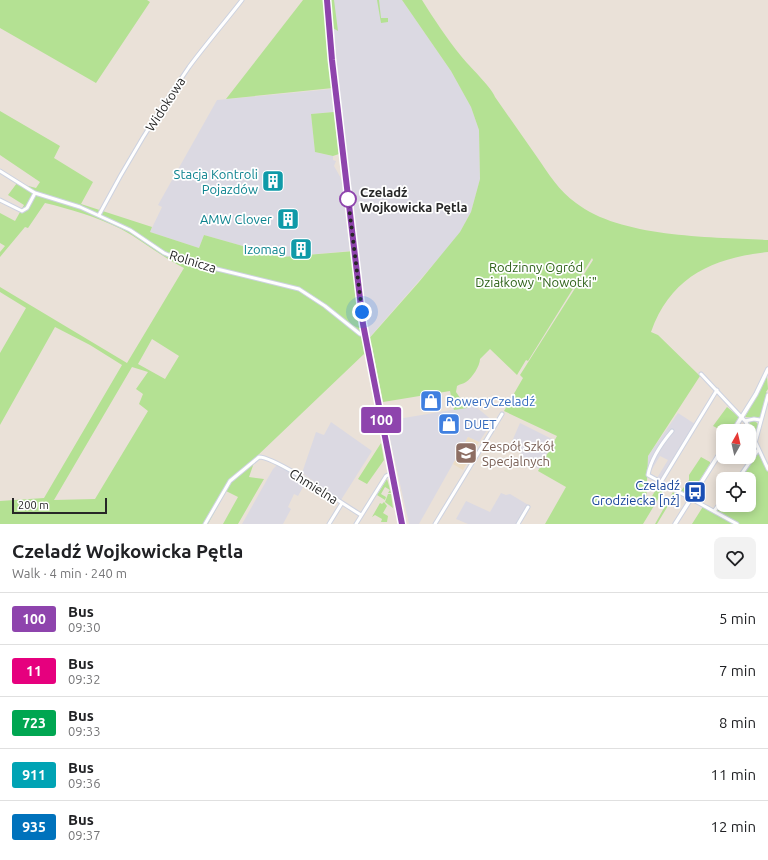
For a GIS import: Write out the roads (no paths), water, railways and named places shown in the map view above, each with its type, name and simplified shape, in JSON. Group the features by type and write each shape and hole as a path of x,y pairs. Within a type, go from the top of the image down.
{"street":[{"name":"Widokowa","path":"99,215 124,169 164,104 190,66 242,0"},
{"path":"327,0 332,60 365,335 402,524"},
{"name":"Rolnicza","path":"0,171 35,193 99,215 130,230 164,253 180,260 299,289 325,306 360,334 365,335"},
{"path":"0,200 22,211 27,208 35,193"},
{"path":"738,424 756,394 768,368"},
{"path":"701,374 746,424"},
{"path":"660,482 717,390"},
{"path":"756,435 768,395"},
{"path":"435,524 502,414"},
{"path":"745,421 754,419 760,420"},
{"path":"672,431 661,444 649,466 648,475 692,497 737,524"},
{"path":"756,446 768,469"},
{"path":"743,472 758,450"},
{"name":"Chmielna","path":"206,524 230,481 256,458 267,458 299,476 361,515"},
{"path":"675,524 716,459"},
{"path":"356,524 386,476 392,473"},
{"path":"330,524 342,503"},
{"path":"518,524 528,507"}],"place":[{"name":"Stacja Kontroli Pojazdów","path":"273,181"},
{"name":"Czeladź Wojkowicka Pętla","path":"348,199"},
{"name":"AMW Clover","path":"288,219"},
{"name":"Izomag","path":"301,249"},
{"name":"RoweryCzeladź","path":"431,401"},
{"name":"DUET","path":"449,424"},
{"name":"Zespół Szkół Specjalnych","path":"466,453"},
{"name":"Czeladź Grodziecka [nż]","path":"695,492"}],"park label":[{"name":"Rodzinny Ogród Działkowy \"Nowotki\"","path":"536,274"}]}
